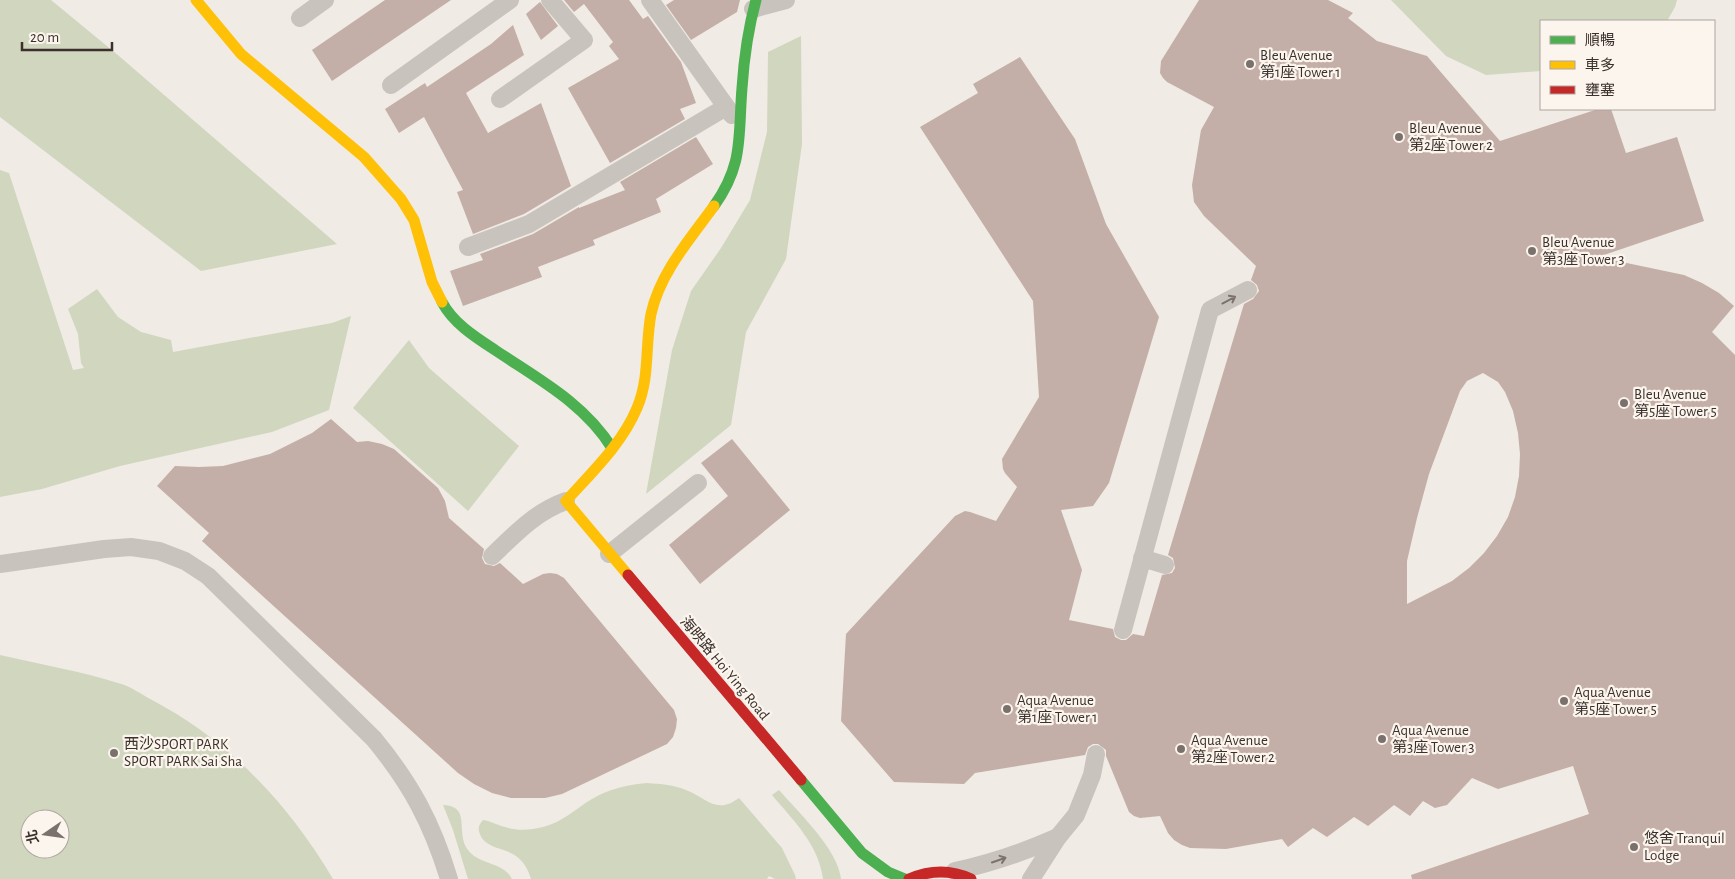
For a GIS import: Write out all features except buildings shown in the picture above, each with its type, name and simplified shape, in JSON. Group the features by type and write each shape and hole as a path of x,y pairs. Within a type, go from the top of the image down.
{"street":[{"path":"196,0 241,54 364,157 401,199 414,220 432,282 448,314 474,337 577,406 602,432 612,448"},
{"path":"566,501 612,448 638,410 644,389 650,324 654,304 661,285 731,180 740,144 739,125 746,40 754,5"},
{"name":"海映路 Hoi Ying Road","path":"566,501 862,854 888,872 907,879 929,872 952,872 971,879"},
{"name":"海映路 Hoi Ying Road","path":"862,854 868,872"}],"lane":[{"path":"300,18 325,0"},
{"path":"391,85 510,0"},
{"path":"500,99 584,40 550,0"},
{"path":"650,0 739,125"},
{"path":"754,5 786,0"},
{"path":"468,247 529,224 726,107"},
{"path":"1123,630 1210,310 1248,290"},
{"path":"609,554 698,483"},
{"path":"492,556 526,522 551,506 566,501"},
{"path":"0,564 104,548 132,547 159,551 185,561 208,576 374,740 391,760 420,804 441,853 449,879"},
{"path":"1142,558 1165,565"},
{"path":"1032,879 1058,837 1076,815 1092,775 1096,754"},
{"path":"952,872 989,864 1024,852 1058,837"}],"green space":[{"path":"0,0 51,0 119,56 337,244 201,271 0,117"},
{"path":"1391,0 1677,0 1668,20 1540,20 1540,71 1486,75 1446,56"},
{"path":"801,36 802,144 786,259 746,332 731,425 646,494 672,350 691,291 721,248 750,200 767,132 768,52"},
{"path":"0,170 9,173 73,370 84,368 81,363 78,334 68,309 97,289 118,317 141,332 171,340 173,352 332,323 351,316 329,410 272,432 120,466 42,489 0,497"},
{"path":"409,340 429,368 519,446 468,511 353,408"},
{"name":"西沙SPORT PARK SPORT PARK Sai Sha","path":"0,655 74,671 122,684 180,716 207,734 232,755 277,800 297,825 333,879 0,879"},
{"path":"647,783 681,788 718,805 731,803 739,798 782,848 796,879 775,879 769,876 767,879 531,879 529,872 519,858 489,844 481,837 479,831 479,826 483,820 514,829 529,829 550,825 606,792 626,786"},
{"path":"779,790 825,843 838,867 841,879 823,879 821,867 811,844 772,795"},
{"path":"443,805 452,806 460,815 464,843 468,850 478,858 503,869 512,879 468,879"}],"traffic: fast":[{"path":"714,206 724,191 738,150 745,55 756,0"},
{"path":"442,302 452,317 472,335 544,382 574,405 601,432 612,448"},
{"path":"801,780 862,853 888,872 905,879"}],"traffic: slow":[{"path":"196,0 241,54 364,157 401,199 414,220 432,282 442,302"},
{"path":"628,575 566,501 615,446 631,421 644,385 649,326 655,299 661,284 677,257 714,206"}],"traffic: jam":[{"path":"628,575 801,780"},
{"path":"909,879 932,872 948,872 971,879"}],"place":[{"name":"Bleu Avenue 第1座 Tower 1","path":"1250,64"},
{"name":"Bleu Avenue 第2座 Tower 2","path":"1399,137"},
{"name":"Bleu Avenue 第3座 Tower 3","path":"1532,251"},
{"name":"Bleu Avenue 第5座 Tower 5","path":"1624,403"},
{"name":"Aqua Avenue 第5座 Tower 5","path":"1564,701"},
{"name":"Aqua Avenue 第1座 Tower 1","path":"1007,709"},
{"name":"Aqua Avenue 第3座 Tower 3","path":"1382,739"},
{"name":"Aqua Avenue 第2座 Tower 2","path":"1181,749"},
{"name":"西沙SPORT PARK SPORT PARK Sai Sha","path":"114,753"},
{"name":"悠舍 Tranquil Lodge","path":"1634,847"}]}
